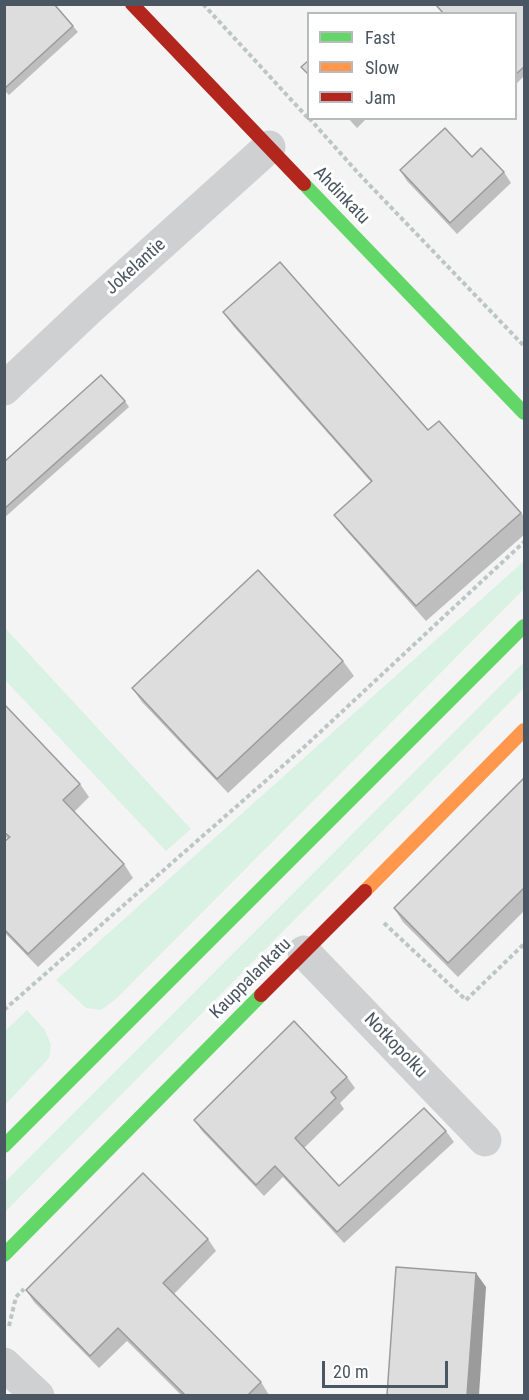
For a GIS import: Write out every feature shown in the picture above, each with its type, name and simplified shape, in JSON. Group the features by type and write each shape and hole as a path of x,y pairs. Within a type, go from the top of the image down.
{"main road":[{"name":"Ahdinkatu","path":"132,4 525,413"},
{"path":"4,1146 525,626"},
{"name":"Kauppalankatu","path":"4,1254 525,730"}],"street":[{"name":"Jokelantie","path":"4,389 91,307 269,147"},
{"name":"Notkopolku","path":"304,952 485,1140"},
{"path":"4,1364 38,1395"}],"path":[{"path":"203,4 307,116"},
{"path":"311,120 359,174 525,346"},
{"path":"4,1010 302,749 525,542"},
{"path":"384,922 466,1000 525,944"}],"green space":[{"path":"524,561 524,589 116,999 101,1010 86,1008 56,980"},
{"path":"5,628 191,829 166,851 5,680"},
{"path":"524,662 524,688 5,1212 5,1182"},
{"path":"27,1010 45,1030 51,1045 49,1058 5,1105 5,1031"}],"building":[{"path":"4,4 54,4 73,26 4,89"},
{"path":"525,4 525,66 517,73 517,12 442,12 436,5"},
{"path":"307,62 307,73 301,67"},
{"path":"445,128 472,157 481,148 504,172 450,223 400,170"},
{"path":"280,262 428,430 439,421 521,513 416,606 334,515 372,481 223,312"},
{"path":"101,375 125,401 4,509 4,462"},
{"path":"258,570 343,661 217,779 132,688"},
{"path":"4,704 80,784 63,800 124,864 28,954 4,929 4,842 10,837 4,832"},
{"path":"525,777 525,887 448,963 394,908"},
{"path":"294,1021 347,1077 331,1092 336,1098 295,1138 339,1186 424,1108 446,1131 337,1232 275,1166 256,1185 194,1120"},
{"path":"143,1173 208,1239 163,1283 261,1382 248,1395 185,1395 118,1328 90,1356 26,1290"},
{"path":"396,1267 476,1273 467,1395 387,1395"}],"traffic: fast":[{"path":"304,184 524,413"},
{"path":"4,1146 524,626"},
{"path":"4,1255 261,995"}],"traffic: slow":[{"path":"365,891 524,730"}],"traffic: jam":[{"path":"132,4 304,184"},
{"path":"261,995 365,891"}]}
